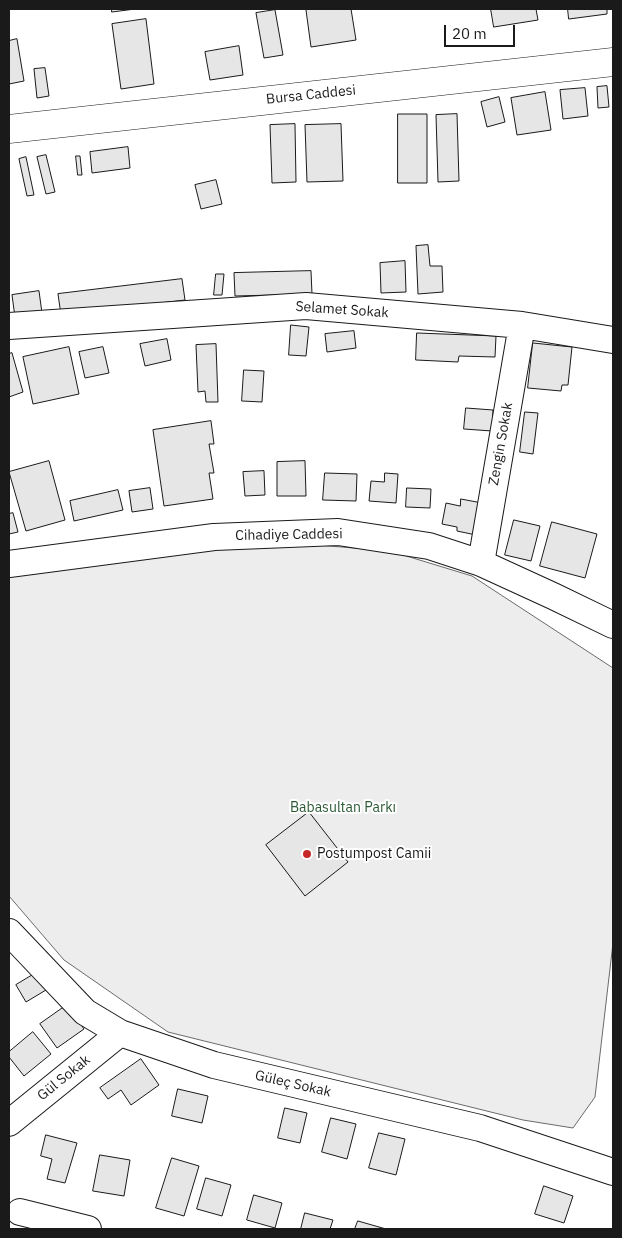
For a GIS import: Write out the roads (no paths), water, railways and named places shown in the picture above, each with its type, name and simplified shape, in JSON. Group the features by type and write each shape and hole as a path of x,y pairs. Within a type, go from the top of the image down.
{"main road":[{"name":"Bursa Caddesi","path":"9,129 613,62"}],"street":[{"name":"Selamet Sokak","path":"9,326 306,306 522,325 613,340"},
{"name":"Zengin Sokak","path":"481,564 522,325"},
{"name":"Cihadiye Caddesi","path":"9,564 214,537 338,532 429,546 481,564 554,596 613,625"},
{"name":"Güleç Sokak","path":"9,932 85,1012 120,1033 214,1065 480,1128 613,1169"},
{"name":"Gül Sokak","path":"9,1123 120,1033"},
{"path":"21,1213 88,1229"}],"place":[{"name":"Postumpost Camii","path":"307,854"}],"park label":[{"name":"Babasultan Parkı","path":"343,808"}]}
